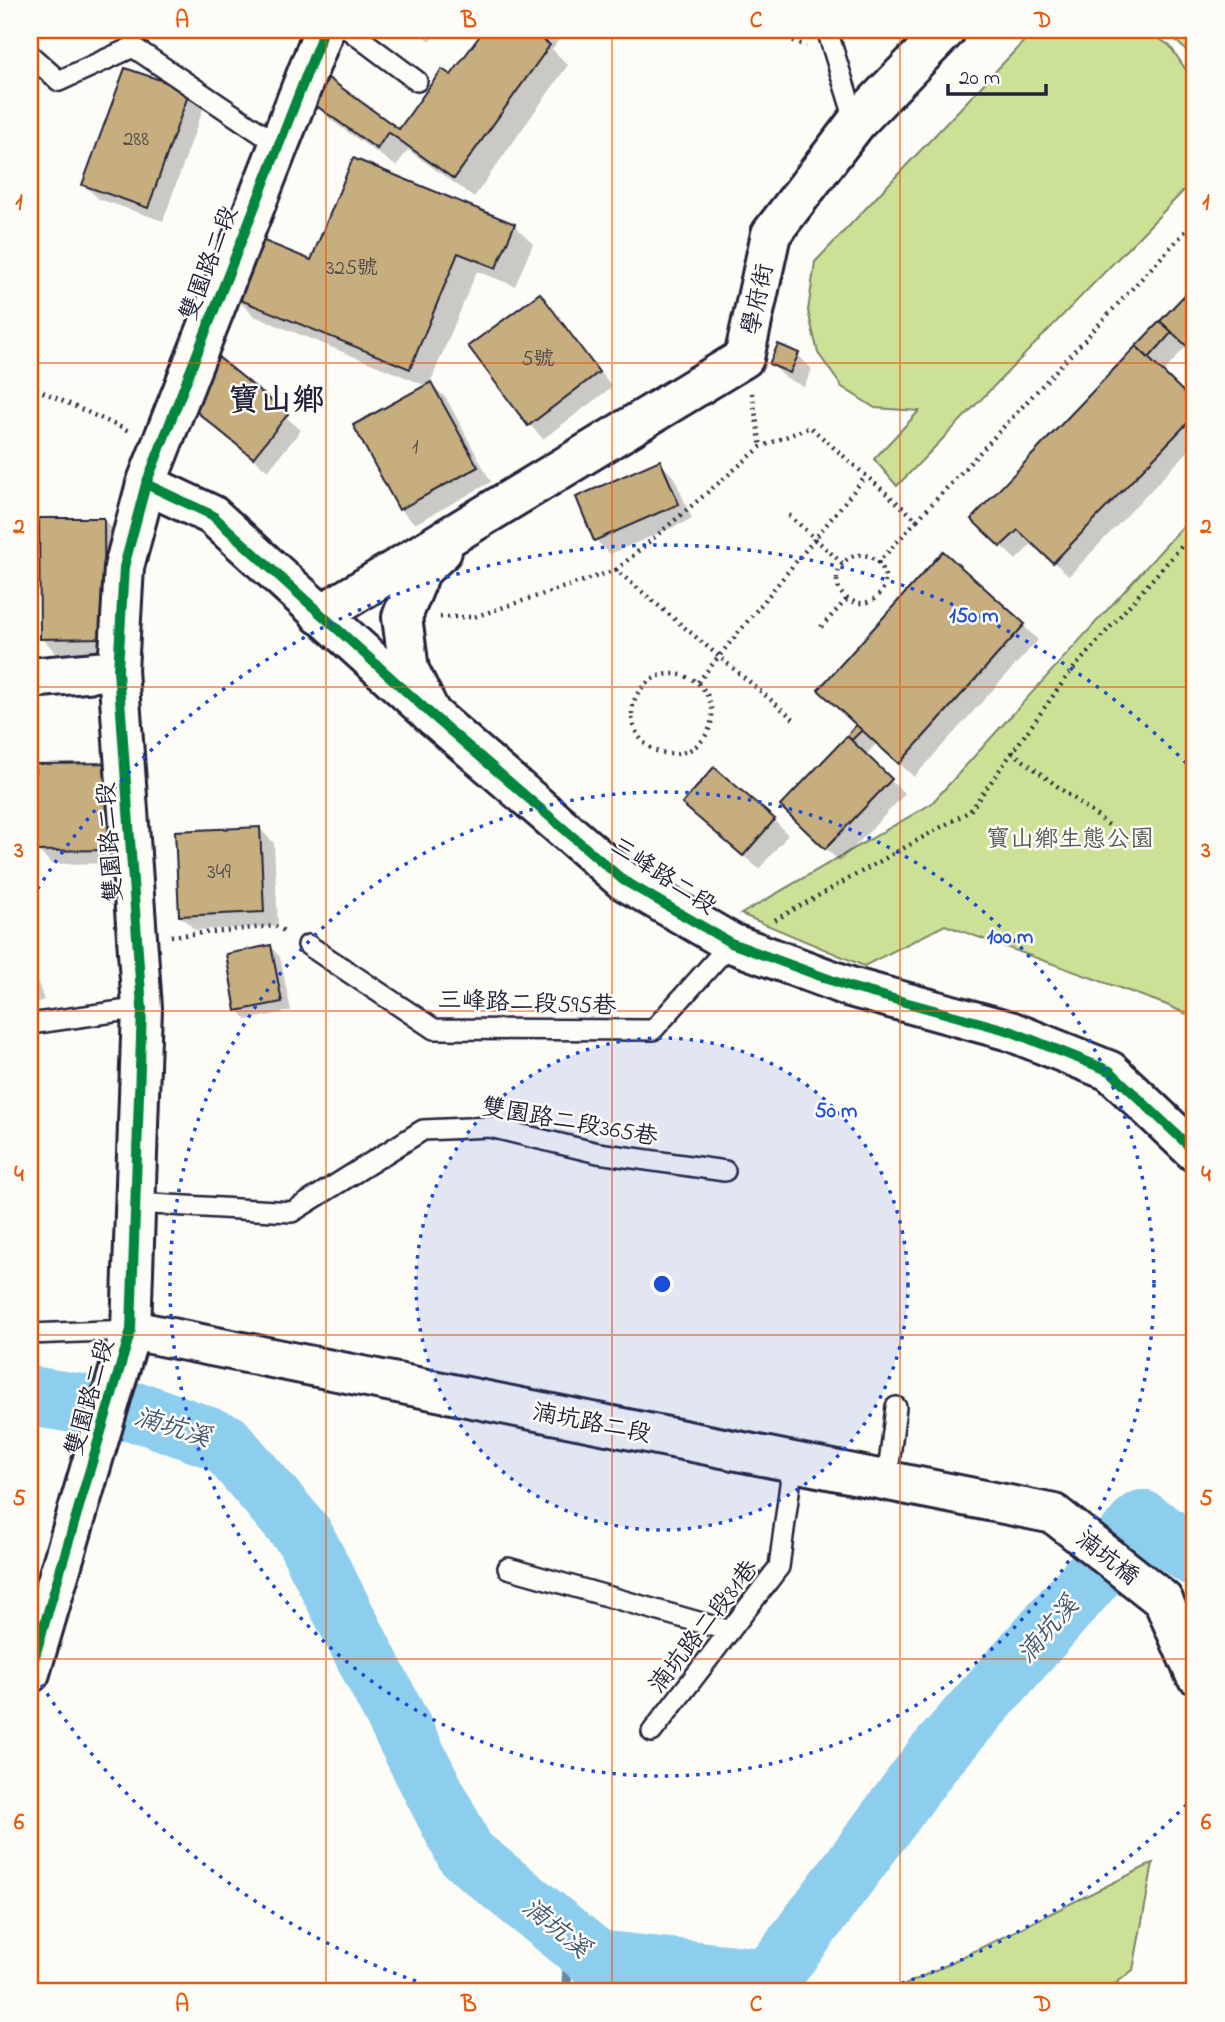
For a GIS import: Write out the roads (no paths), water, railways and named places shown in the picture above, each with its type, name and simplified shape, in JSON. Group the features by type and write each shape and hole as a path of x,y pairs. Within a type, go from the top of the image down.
{"street":[{"name":"雙園路二段","path":"30,1673 131,1330 142,1008 118,670 124,567 146,484 277,144 324,30"},
{"name":"學府街","path":"320,615 744,358 771,234 856,123 946,30"},
{"name":"三峰路二段","path":"146,484 212,515 432,715 623,880 731,943 850,987 1010,1031 1110,1071 1195,1152"},
{"name":"學府街","path":"432,715 409,670 402,617 421,569 472,524"},
{"path":"30,677 118,670"},
{"name":"湳坑路二段","path":"131,1330 1054,1514"},
{"name":"湳坑橋","path":"1054,1514 1163,1600 1195,1674"}],"lane":[{"path":"349,30 417,81"},
{"path":"827,30 856,123"},
{"path":"30,55 59,81 133,47 277,144"},
{"name":"三峰路二段595巷","path":"308,944 434,1029 653,1030 731,943"},
{"path":"30,1024 142,1008"},
{"name":"雙園路二段365巷","path":"135,1203 292,1212 423,1130 490,1127 598,1153 725,1171"},
{"path":"30,1334 131,1330"},
{"path":"887,1481 896,1407"},
{"name":"湳坑路二段81巷","path":"652,1732 779,1567 793,1462"},
{"path":"508,1568 730,1631"}],"waterway":[{"name":"湳坑溪","path":"30,1396 145,1414 225,1443 304,1536 466,1854 597,1960 770,1979 933,1759 1142,1520 1195,1557"},
{"path":"566,1992 569,1937"}],"district":[{"name":"寶山鄉","path":"276,399"}],"park label":[{"name":"寶山鄉生態公園","path":"1070,838"}]}
